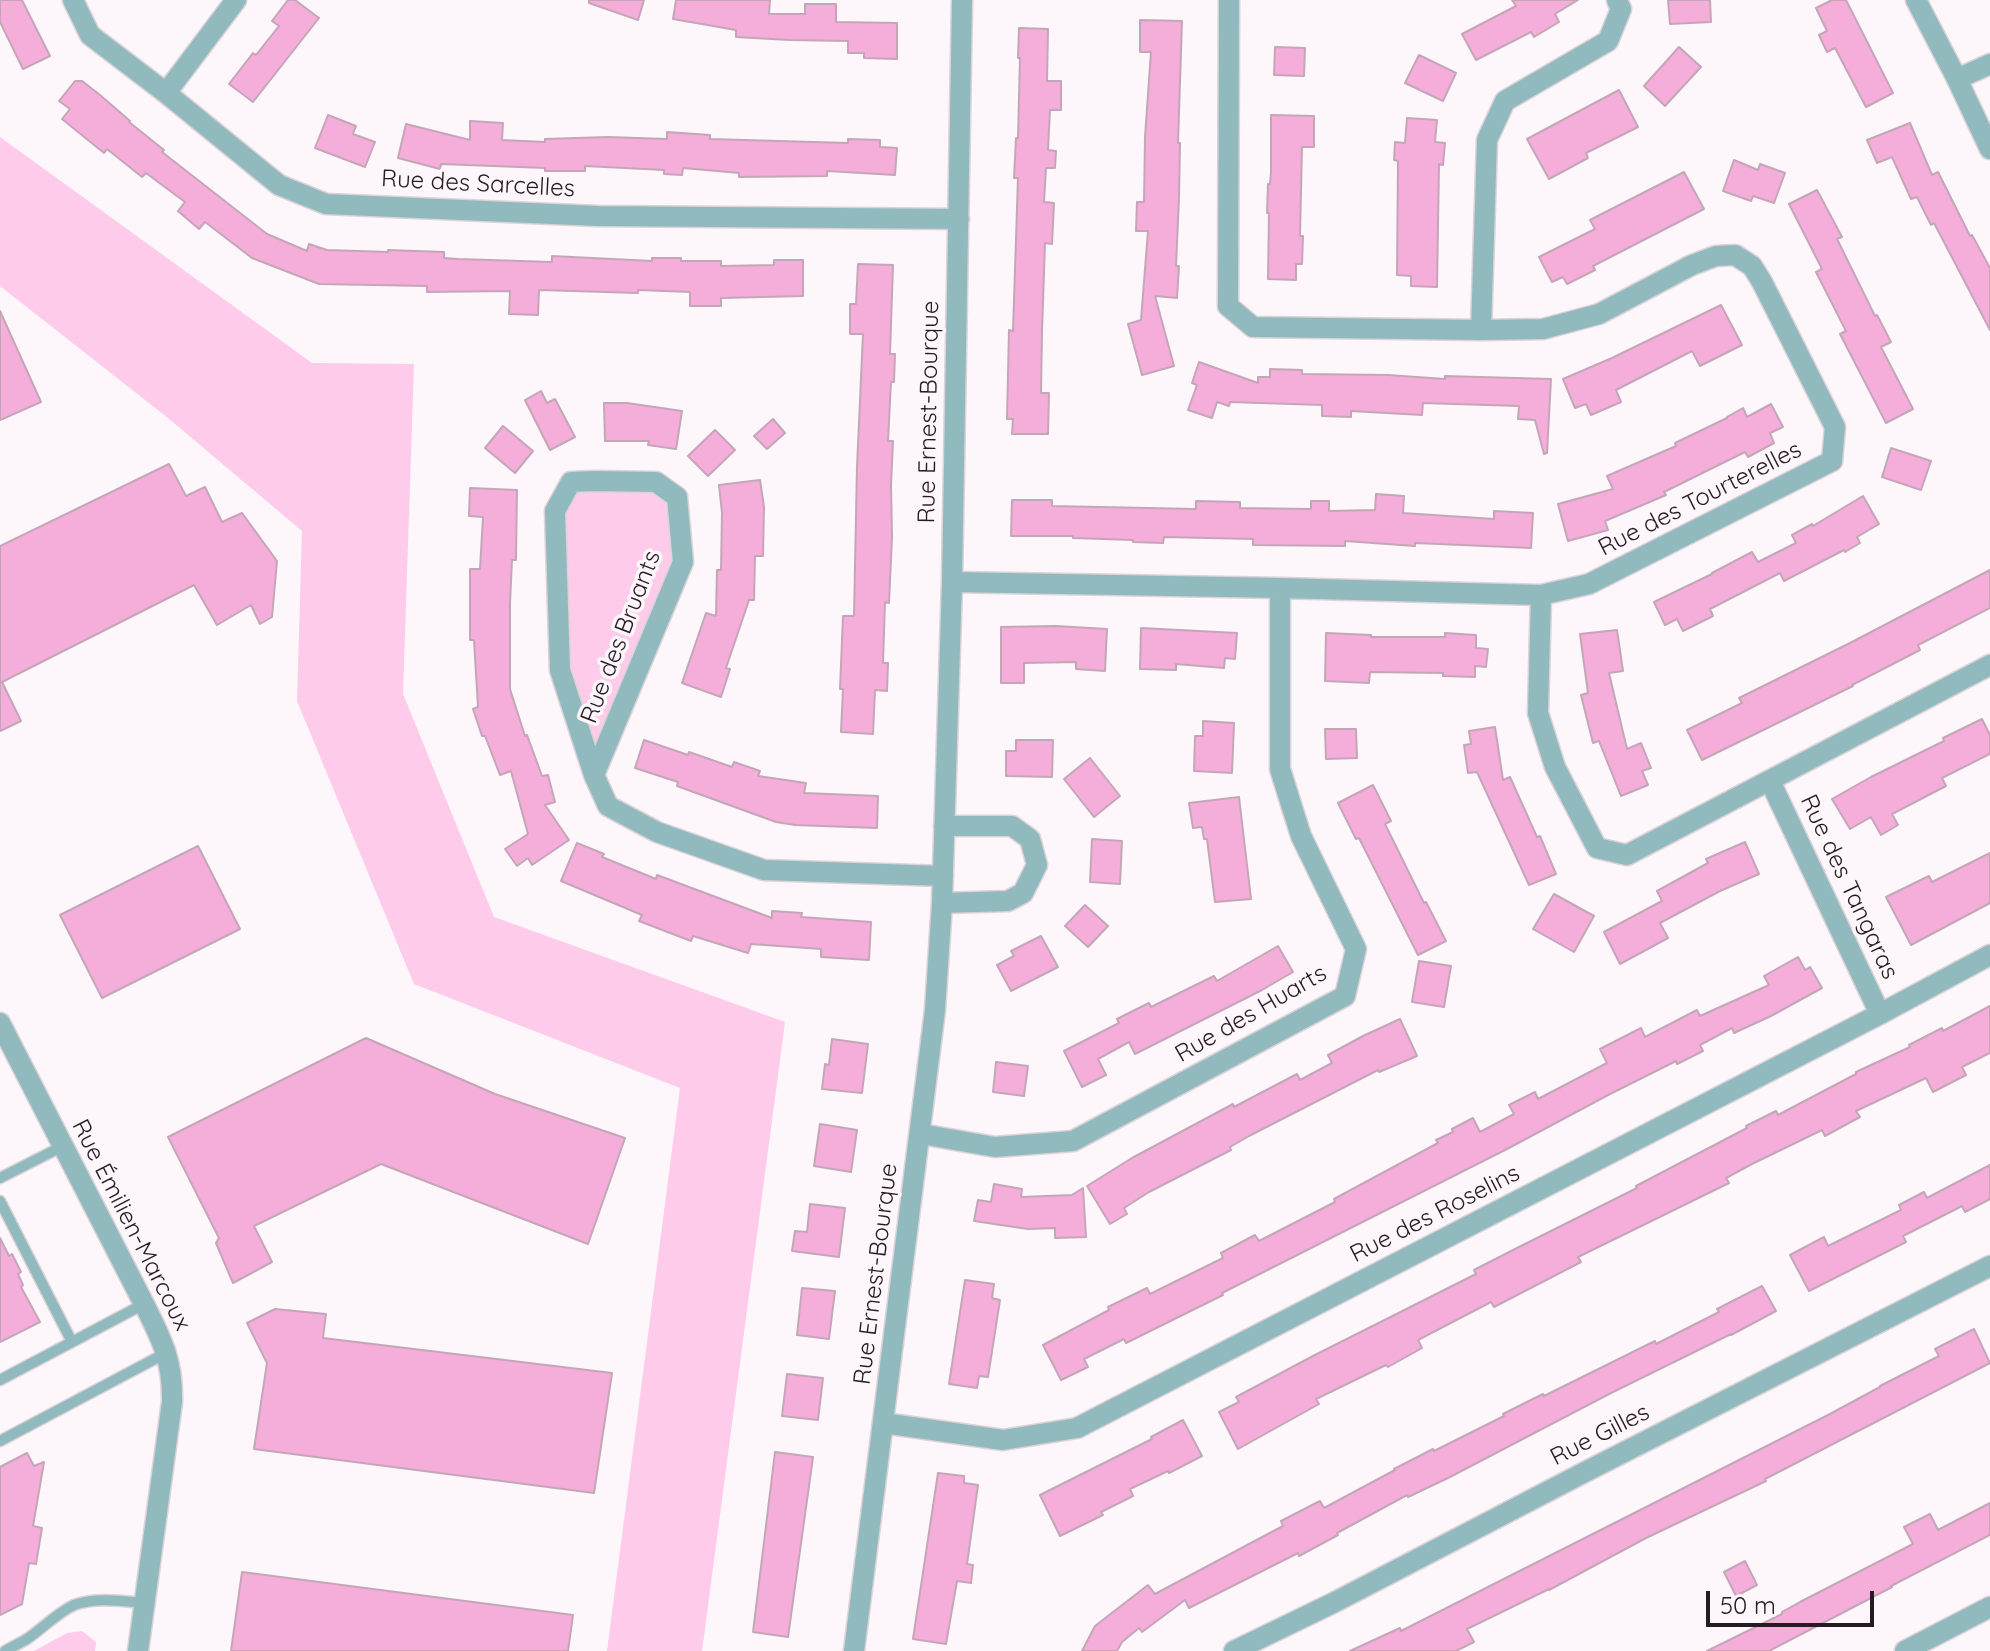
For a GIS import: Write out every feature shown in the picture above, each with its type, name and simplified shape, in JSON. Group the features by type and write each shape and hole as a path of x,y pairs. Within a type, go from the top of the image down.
{"street":[{"name":"Rue des Sarcelles","path":"73,0 90,35 279,185 326,204 598,216 959,219"},
{"path":"166,93 236,0"},
{"name":"Rue Ernest-Bourque","path":"854,1651 921,1134 935,1010 942,903 952,582 962,0"},
{"name":"Rue des Tourterelles","path":"952,582 1541,595 1589,584 1832,461 1835,427 1762,282 1752,266 1735,255 1716,256 1692,265 1599,314 1543,329 1253,327 1228,306 1229,0"},
{"path":"1481,330 1487,140 1505,101 1608,41 1621,9 1617,0"},
{"path":"1916,0 1990,149"},
{"path":"1957,79 1990,64"},
{"name":"Rue des Bruants","path":"594,775 683,562 677,497 656,482 571,482 555,511 560,670 594,775 608,806 657,832 764,870 943,876"},
{"name":"Rue des Huarts","path":"921,1134 995,1147 1073,1141 1345,996 1356,949 1301,836 1280,769 1280,588"},
{"name":"Rue des Tangaras","path":"1541,595 1538,713 1555,767 1597,848 1627,855 1990,665"},
{"name":"Rue des Tangaras","path":"1770,781 1880,1014"},
{"path":"942,903 1008,901 1023,893 1037,865 1030,839 1012,826 944,826"},
{"name":"Rue des Roselins","path":"883,1423 1003,1440 1077,1428 1990,955"},
{"name":"Rue Émilien-Marcoux","path":"0,1023 144,1304 166,1353 173,1381 138,1651"},
{"name":"Rue Gilles","path":"1234,1651 1990,1266"},
{"path":"1905,1651 1990,1607"}],"lane":[{"path":"0,1178 63,1146"},
{"path":"0,1201 72,1342"},
{"path":"0,1380 144,1304"},
{"path":"0,1441 166,1353"},
{"path":"5,1651 24,1641 62,1612 85,1602 144,1603"}],"shaded area":[{"path":"0,137 312,363 414,364 403,694 494,917 785,1022 702,1651 607,1651 680,1088 414,984 297,701 302,531 168,418 0,286"},
{"path":"571,482 656,482 677,497 683,562 594,775 560,670 555,511"},
{"path":"82,1631 96,1642 95,1651 34,1651 67,1633"}],"building":[{"path":"0,0 22,0 50,56 23,69 0,22"},
{"path":"288,0 295,0 319,18 253,102 229,84 279,26 272,21"},
{"path":"589,0 644,0 638,20 589,3"},
{"path":"676,0 770,0 769,14 805,14 805,4 836,4 836,22 897,23 897,59 864,58 864,53 848,53 848,41 736,37 736,30 673,19"},
{"path":"1512,0 1578,0 1555,14 1559,22 1534,37 1531,32 1476,60 1462,34 1516,6"},
{"path":"1668,0 1710,0 1711,22 1670,24"},
{"path":"1832,0 1846,0 1893,93 1866,107 1835,48 1827,52 1819,35 1827,31 1816,8"},
{"path":"1140,20 1182,21 1177,298 1155,296 1174,366 1142,375 1128,324 1141,320 1148,231 1136,231 1137,202 1144,202 1151,52 1140,52"},
{"path":"1019,28 1048,29 1047,81 1061,81 1061,110 1050,110 1048,150 1056,151 1055,168 1046,168 1044,202 1054,203 1052,244 1045,243 1042,332 1041,393 1049,393 1048,434 1012,434 1013,419 1007,419 1018,178 1014,178 1018,138"},
{"path":"1275,47 1305,48 1304,76 1274,75"},
{"path":"1679,47 1701,67 1665,106 1644,86"},
{"path":"1419,55 1456,73 1443,101 1405,83"},
{"path":"75,81 82,81 100,95 164,150 162,152 267,234 307,251 309,244 327,250 444,252 444,258 458,259 552,262 552,256 652,261 652,258 681,258 681,261 721,261 721,266 774,265 774,260 803,260 803,296 721,298 721,306 690,306 690,292 539,290 538,315 509,314 510,291 427,292 427,286 319,284 252,258 205,222 199,229 178,211 185,202 146,173 142,177 107,149 104,153 62,119 70,109 59,101"},
{"path":"1619,90 1638,127 1586,153 1588,158 1549,179 1527,139"},
{"path":"328,115 356,126 353,134 375,142 365,167 315,148"},
{"path":"1271,115 1314,116 1314,147 1302,147 1302,264 1296,264 1296,280 1268,279"},
{"path":"1407,118 1437,120 1435,142 1445,143 1443,165 1439,164 1437,287 1411,286 1411,276 1397,275 1398,161 1394,160 1395,142 1405,143"},
{"path":"470,121 503,123 502,140 545,142 545,139 608,137 667,139 667,132 710,135 710,139 848,143 848,139 880,140 880,147 897,148 895,175 827,171 827,176 739,177 739,173 683,168 682,175 664,174 664,170 585,166 585,171 545,171 545,168 441,164 440,169 398,158 406,124 470,140"},
{"path":"1910,123 1932,175 1938,172 1990,268 1990,330 1934,223 1931,225 1917,197 1911,199 1892,157 1877,163 1867,140"},
{"path":"1734,160 1758,170 1760,164 1785,173 1774,203 1753,196 1751,201 1723,191"},
{"path":"1684,172 1704,209 1593,266 1595,270 1567,284 1563,277 1552,282 1539,257 1595,229 1590,220"},
{"path":"1817,190 1842,237 1837,239 1891,342 1881,347 1913,409 1886,423 1840,334 1846,331 1816,272 1822,269 1789,204"},
{"path":"858,264 893,265 890,354 895,354 888,441 893,441 892,537 883,663 888,663 887,691 875,690 873,734 841,732 843,616 854,616 863,334 850,334 850,304 856,304"},
{"path":"1721,305 1742,345 1700,366 1692,351 1616,390 1621,402 1591,415 1586,404 1575,408 1563,379"},
{"path":"0,311 41,402 0,420"},
{"path":"1199,362 1258,383 1258,377 1270,377 1270,369 1302,370 1302,374 1551,379 1547,453 1544,454 1535,420 1518,419 1519,406 1423,403 1422,415 1351,411 1351,417 1322,416 1322,405 1230,402 1229,406 1217,402 1212,418 1188,410 1197,385 1192,383"},
{"path":"541,391 547,403 555,399 575,437 550,450 525,400"},
{"path":"604,403 682,411 676,449 648,445 649,441 605,441"},
{"path":"1771,404 1783,427 1770,433 1774,443 1748,457 1745,452 1664,492 1666,495 1605,521 1608,530 1568,541 1558,504 1613,489 1607,476 1676,446 1675,443 1743,408 1747,417"},
{"path":"773,419 785,433 767,449 754,436"},
{"path":"503,426 533,451 515,473 485,448"},
{"path":"715,430 735,450 708,476 688,456"},
{"path":"1891,448 1931,461 1921,490 1882,477"},
{"path":"169,464 186,496 205,487 222,522 242,513 277,561 272,617 260,624 251,605 217,625 194,585 2,682 21,721 0,731 0,546"},
{"path":"760,480 764,507 763,556 755,556 754,600 749,600 726,668 730,669 721,697 682,683 706,613 716,616 717,570 721,570 719,485"},
{"path":"470,488 517,490 516,560 512,560 510,603 510,689 542,776 548,775 555,802 545,805 569,840 532,865 528,858 517,866 505,849 528,834 511,771 500,775 473,709 478,707 474,640 470,640 470,569 480,569 483,517 469,516"},
{"path":"1376,494 1404,496 1403,513 1494,519 1494,511 1533,513 1531,548 1345,541 1345,546 1253,545 1253,539 1164,537 1163,543 1073,536 1011,536 1012,500 1052,500 1052,506 1196,509 1196,501 1240,502 1240,508 1311,509 1311,501 1329,501 1329,511 1375,510"},
{"path":"1863,496 1879,524 1857,537 1860,543 1784,581 1780,573 1710,609 1713,616 1683,631 1677,619 1665,625 1654,602 1752,552 1758,562 1796,543 1792,535"},
{"path":"1990,570 1990,608 1918,645 1920,650 1853,686 1702,760 1687,730 1742,703 1739,698"},
{"path":"1001,627 1107,629 1105,671 1076,669 1076,662 1024,663 1024,683 1001,683"},
{"path":"1141,628 1237,633 1235,659 1225,658 1224,668 1176,664 1176,670 1140,669"},
{"path":"1617,630 1623,671 1609,673 1627,749 1641,743 1651,768 1642,771 1648,785 1621,796 1599,741 1593,743 1581,695 1588,693 1580,634"},
{"path":"1326,633 1371,637 1445,637 1445,633 1476,635 1476,648 1488,649 1486,667 1475,666 1475,677 1443,676 1443,673 1370,672 1369,683 1325,681"},
{"path":"1982,719 1990,735 1990,754 1942,778 1946,786 1892,814 1898,825 1881,835 1871,817 1850,829 1832,799"},
{"path":"1203,721 1234,723 1232,773 1194,771 1195,736 1203,736"},
{"path":"1495,727 1503,780 1510,777 1556,874 1529,885 1477,772 1468,773 1464,745 1471,744 1469,731"},
{"path":"1325,729 1356,729 1357,758 1326,759"},
{"path":"644,740 732,767 734,762 760,771 758,776 806,783 804,793 878,796 877,828 776,822 677,786 678,782 635,768"},
{"path":"1016,740 1053,740 1052,777 1006,776 1006,751 1016,751"},
{"path":"1090,758 1120,796 1094,817 1064,779"},
{"path":"1373,785 1391,821 1385,824 1446,941 1418,955 1338,803"},
{"path":"1239,797 1251,899 1215,902 1207,839 1204,839 1202,827 1193,828 1189,803"},
{"path":"1092,839 1122,841 1120,884 1090,882"},
{"path":"1745,842 1759,874 1660,923 1668,938 1620,964 1604,932 1662,901 1657,891 1708,863 1706,859"},
{"path":"577,843 656,879 657,875 772,918 772,911 802,913 801,917 871,922 869,960 821,957 821,949 751,944 748,953 693,936 691,941 639,921 642,915 561,881"},
{"path":"198,846 240,929 102,998 60,915"},
{"path":"1990,853 1990,903 1911,945 1886,897 1929,876 1932,882"},
{"path":"1554,894 1594,916 1574,952 1533,929"},
{"path":"1085,905 1108,926 1088,947 1065,926"},
{"path":"1041,936 1058,967 1011,991 997,965 1014,956 1011,951"},
{"path":"1278,946 1293,972 1135,1054 1129,1042 1098,1059 1106,1075 1082,1087 1064,1051 1119,1023 1117,1019 1149,1003 1151,1007 1214,976 1217,981"},
{"path":"1798,957 1805,970 1810,967 1822,988 1734,1033 1732,1028 1700,1045 1703,1051 1610,1094 1223,1295 1126,1343 1124,1339 1084,1359 1088,1367 1061,1380 1043,1345 1109,1310 1108,1307 1147,1288 1150,1294 1223,1258 1221,1253 1255,1235 1259,1241 1335,1202 1334,1199 1438,1143 1436,1140 1473,1118 1480,1132 1514,1114 1509,1105 1535,1092 1538,1099 1607,1063 1600,1049 1641,1028 1645,1037 1697,1010 1700,1016 1769,985 1764,976"},
{"path":"1419,961 1451,966 1444,1007 1412,1002"},
{"path":"1990,1006 1990,1053 1962,1067 1966,1075 1933,1092 1926,1078 1856,1111 1860,1117 1825,1136 1822,1130 1752,1164 1726,1178 1729,1183 1578,1257 1581,1262 1494,1307 1491,1302 1418,1340 1422,1348 1316,1399 1319,1404 1238,1449 1219,1412 1239,1402 1236,1397 1476,1274 1474,1270 1637,1188 1746,1126 1776,1111 1778,1115 1856,1072"},
{"path":"1400,1019 1417,1056 1378,1070 1249,1136 1230,1147 1231,1150 1149,1192 1124,1208 1127,1214 1110,1224 1087,1186 1233,1104 1234,1107 1297,1074 1300,1080 1332,1063 1328,1055"},
{"path":"366,1038 495,1094 625,1138 588,1244 381,1164 254,1226 272,1262 233,1283 216,1243 219,1238 168,1137"},
{"path":"832,1039 868,1044 862,1093 822,1089"},
{"path":"996,1062 1028,1066 1024,1096 993,1092"},
{"path":"820,1124 857,1130 851,1172 814,1166"},
{"path":"1990,1165 1990,1199 1965,1212 1962,1206 1903,1236 1906,1242 1809,1291 1790,1255 1824,1237 1828,1246 1901,1210 1899,1205 1924,1192 1927,1198"},
{"path":"994,1184 1022,1189 1021,1197 1072,1195 1083,1188 1086,1237 1055,1238 1055,1228 1028,1229 974,1221 978,1200 991,1202"},
{"path":"810,1204 845,1208 839,1257 792,1251 795,1231 807,1232"},
{"path":"0,1238 21,1272 18,1274 21,1287 40,1322 0,1342"},
{"path":"965,1280 994,1284 992,1298 1000,1300 988,1377 979,1376 977,1388 949,1384"},
{"path":"1762,1286 1776,1311 1448,1478 1407,1495 1299,1556 1298,1553 1189,1608 1185,1600 1142,1632 1139,1628 1122,1642 1117,1651 1082,1651 1095,1626 1148,1585 1155,1594 1283,1526 1281,1521 1320,1501 1324,1508 1543,1394 1655,1341 1656,1344"},
{"path":"802,1288 835,1291 829,1339 797,1335"},
{"path":"275,1309 326,1314 323,1338 612,1373 594,1493 254,1449 267,1363 247,1323"},
{"path":"1974,1329 1990,1363 1766,1481 1467,1629 1474,1642 1456,1651 1350,1651 1400,1628 1401,1631 1830,1414 1939,1356 1935,1349"},
{"path":"787,1374 823,1378 818,1420 782,1416"},
{"path":"1183,1420 1202,1456 1130,1489 1133,1496 1060,1536 1040,1495 1152,1439"},
{"path":"775,1452 813,1457 788,1637 753,1632"},
{"path":"27,1453 34,1466 44,1462 33,1526 42,1528 36,1564 29,1563 22,1604 0,1615 0,1467"},
{"path":"938,1473 964,1476 964,1483 978,1485 967,1564 973,1565 971,1583 957,1581 946,1644 913,1639"},
{"path":"1990,1503 1990,1535 1892,1587 1769,1651 1707,1651 1913,1544 1904,1527 1930,1514 1938,1530"},
{"path":"1745,1561 1757,1585 1736,1596 1724,1572"},
{"path":"242,1572 573,1615 568,1651 231,1651"}]}
